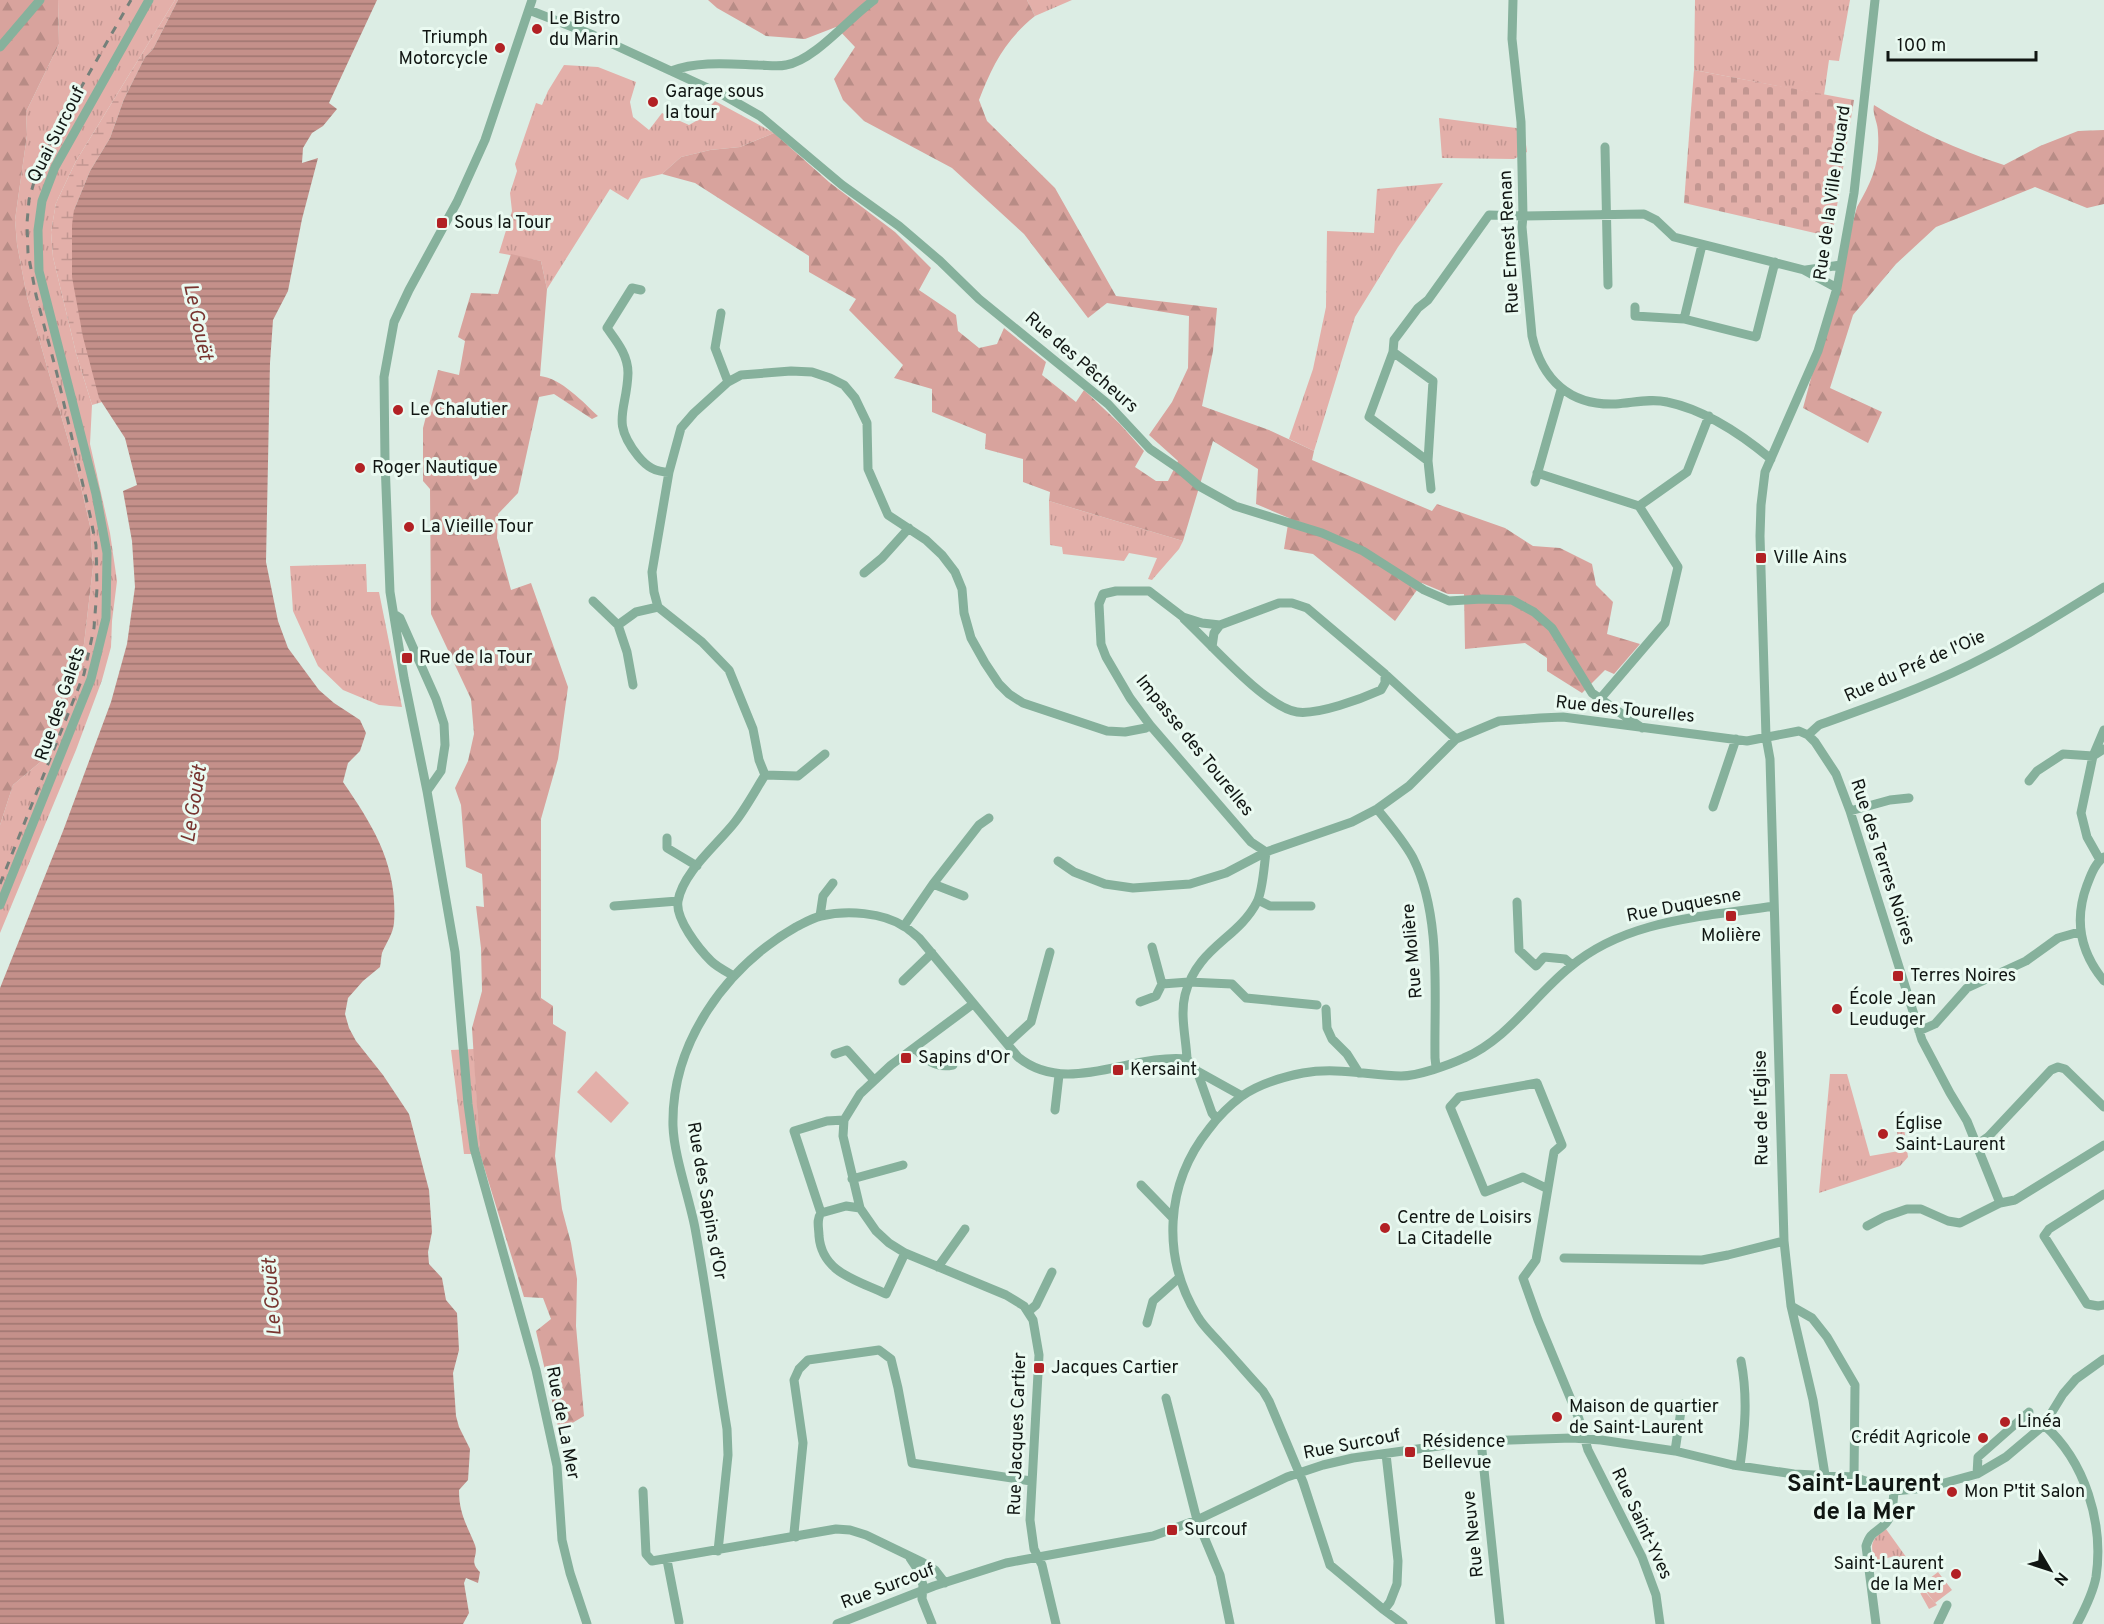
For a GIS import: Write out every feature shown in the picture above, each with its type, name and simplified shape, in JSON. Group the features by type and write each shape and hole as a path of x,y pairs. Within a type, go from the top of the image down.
{"street":[{"path":"0,47 39,0"},
{"name":"Quai Surcouf","path":"90,470 39,271 38,230 42,201 55,167 149,0"},
{"path":"671,71 683,66 708,63 786,65 806,57 874,0"},
{"name":"Rue Ernest Renan","path":"1513,0 1512,39 1521,133 1522,227 1532,336 1534,347 1543,366 1561,390"},
{"name":"Rue de la Ville Houard","path":"1766,737 1760,536 1765,472 1818,351 1837,288 1854,193 1875,0"},
{"name":"Rue des Pêcheurs","path":"530,5 726,96 772,125 842,184 899,226 979,299 1108,404 1150,449 1199,486 1235,506 1322,533 1362,551 1424,590 1449,601 1512,600 1534,612 1552,628 1592,693 1642,728"},
{"name":"Rue de La Mer","path":"530,5 485,140 457,202 394,322 386,365 384,392 389,568 404,678 427,791 454,952 474,1148 536,1370 551,1433 557,1466 564,1553 587,1624"},
{"path":"1605,147 1608,285"},
{"path":"1428,461 1369,417 1394,352 1394,340 1418,308 1428,300 1489,215 1644,214 1656,220 1674,237 1804,270 1837,288"},
{"path":"1684,319 1702,245"},
{"path":"1635,308 1635,316 1684,319 1756,337 1775,262"},
{"path":"1804,270 1841,265"},
{"path":"640,290 632,288 607,328 625,354 628,373 621,426 628,444 642,461 654,470 669,472"},
{"path":"721,313 715,348 728,382"},
{"path":"1394,352 1433,381 1428,461 1431,489"},
{"path":"765,775 759,760 753,729 729,670 702,642 658,607 652,572 669,472 681,428 728,382 741,375 791,371 812,372 844,385 855,398 867,423 868,469 881,502 888,515 926,540 955,572 962,589 964,613 971,638 999,684 1009,694 1023,703 1107,731 1125,732 1146,728 1150,725"},
{"path":"1600,699 1665,623 1678,567 1639,506 1536,478 1561,390 1594,403 1614,404 1648,400 1667,402 1709,416 1734,431 1771,459"},
{"path":"1639,506 1687,472 1709,416"},
{"name":"Rue des Galets","path":"0,905 91,679 106,618 107,553 90,470"},
{"path":"864,573 882,558 909,528"},
{"name":"Rue du Pré de l'Oie","path":"1808,735 1819,725 1970,665 2104,587"},
{"name":"Impasse des Tourelles","path":"1183,617 1149,591 1116,591 1103,594 1099,604 1101,644 1130,698 1150,725 1251,842 1266,852"},
{"path":"592,601 618,625 627,652 633,685"},
{"path":"1183,617 1202,623 1220,625 1279,603 1292,603 1307,608 1385,674 1456,740"},
{"path":"618,625 636,612 658,607"},
{"path":"394,614 400,618 436,699 444,724 445,745 441,771 427,791"},
{"path":"1183,617 1212,647 1276,704 1297,712 1332,708 1381,690 1395,691 1412,698"},
{"path":"1212,647 1214,633 1220,625"},
{"path":"1381,690 1385,682 1385,674"},
{"name":"Rue des Tourelles","path":"1058,861 1074,872 1105,884 1132,888 1190,885 1226,873 1266,852 1352,822 1377,810 1409,786 1456,740 1499,721 1563,717 1747,741 1766,737"},
{"path":"2104,730 2092,756 2081,813 2087,837 2102,859 2091,873 2079,918 2079,932 2084,949 2104,981"},
{"path":"1766,737 1799,731 1808,735"},
{"name":"Rue des Terres Noires","path":"1808,735 1836,774 1850,811 1920,1035 1978,1143 2000,1203"},
{"name":"Rue de l'Église","path":"1766,737 1770,759 1784,1241 1791,1306 1813,1400 1825,1475"},
{"path":"1713,807 1736,739"},
{"path":"2029,781 2037,771 2063,754 2092,756 2104,749"},
{"path":"765,775 798,776 825,754"},
{"path":"734,976 712,963 698,946 681,920 678,901 697,866 736,821 765,775"},
{"path":"1850,811 1890,800 1909,798"},
{"name":"Rue Molière","path":"1377,810 1402,840 1413,859 1426,898 1435,972 1436,1067"},
{"path":"904,926 979,825 989,818"},
{"path":"667,838 667,848 697,866"},
{"path":"1217,1119 1212,1113 1197,1071 1187,1059 1184,998 1189,982 1204,957 1249,914 1258,900 1266,852"},
{"path":"820,916 823,896 833,883"},
{"path":"933,884 964,896"},
{"path":"1258,900 1270,906 1311,906"},
{"path":"614,906 678,901"},
{"path":"1516,902 1519,950 1536,966 1545,957 1565,959 1572,965"},
{"name":"Rue Duquesne","path":"1403,1624 1330,1565 1299,1472 1269,1401 1263,1391 1198,1318 1180,1277 1174,1254 1173,1218 1177,1188 1186,1165 1197,1144 1217,1119 1242,1096 1274,1081 1329,1070 1404,1076 1463,1058 1497,1037 1572,965 1592,950 1623,934 1657,925 1774,906"},
{"name":"Rue des Sapins d'Or","path":"718,1551 728,1455 727,1429 695,1227 673,1127 675,1087 686,1052 698,1026 734,976 791,930 820,916 843,914 886,918 904,926 919,938 1018,1057 1029,1066 1059,1075 1077,1074 1170,1057 1187,1059"},
{"path":"1920,1035 1935,1024 1967,988 2026,961 2058,938 2079,932"},
{"path":"1140,1002 1156,996 1162,984 1152,947"},
{"path":"1007,1044 1031,1022 1050,952"},
{"path":"903,981 932,953"},
{"path":"1162,984 1189,982 1232,984 1246,998 1322,1007 1332,1039 1347,1054 1359,1072"},
{"path":"973,1004 874,1080 860,1094 844,1120 843,1136 860,1209 876,1231 905,1253 1006,1295 1029,1311 1036,1305 1052,1272"},
{"path":"914,1048 942,1068 953,1065"},
{"path":"835,1054 847,1050 874,1080"},
{"path":"1978,1143 1988,1137 2051,1070 2058,1067 2065,1069 2104,1107"},
{"path":"1197,1071 1242,1096"},
{"path":"1055,1110 1059,1075"},
{"path":"1537,1083 1562,1145 1554,1152 1546,1188 1523,1177 1485,1192 1450,1107 1459,1097 1537,1083"},
{"path":"844,1120 826,1121 794,1131 820,1213 818,1217 820,1246 832,1268 886,1294 905,1253"},
{"path":"1867,1226 1907,1209 1921,1209 1948,1221 1960,1223 2000,1203 2015,1200 2104,1145"},
{"path":"852,1179 903,1165"},
{"path":"1141,1185 1173,1218"},
{"name":"Rue Saint-Yves","path":"1546,1188 1536,1260 1523,1278 1579,1419 1588,1450 1642,1557 1656,1595 1660,1624"},
{"path":"2104,1194 2049,1229 2044,1236 2087,1304 2104,1305"},
{"path":"820,1213 846,1206 860,1209"},
{"path":"938,1267 965,1229"},
{"path":"1564,1258 1702,1260 1784,1241"},
{"path":"1147,1323 1153,1301 1180,1277"},
{"path":"1791,1306 1812,1318 1827,1337 1855,1385 1854,1477"},
{"name":"Rue Jacques Cartier","path":"1029,1311 1036,1331 1039,1355 1030,1520 1034,1548 1056,1624"},
{"path":"796,1537 794,1533 803,1443 794,1380 808,1360 879,1350 891,1359 912,1463 1031,1481"},
{"path":"1876,1624 1866,1546 1870,1534 1885,1524 1891,1513 1894,1491 1926,1488 1977,1474 2006,1457 2044,1425 2076,1378 2096,1362 2104,1359"},
{"path":"1740,1466 1746,1417 1746,1383 1741,1361"},
{"path":"1166,1398 1197,1520 1220,1575 1230,1624"},
{"path":"1675,1451 1682,1404"},
{"path":"1977,1474 1978,1457 2029,1412"},
{"path":"2044,1425 2061,1441 2077,1466 2090,1498 2095,1521 2099,1560 2096,1580 2078,1624"},
{"name":"Rue Surcouf","path":"837,1624 922,1591 1006,1563 1153,1536 1197,1520 1299,1472 1353,1458 1481,1441 1572,1438 1601,1440 1675,1451 1740,1466 1794,1474 1854,1477 1894,1491"},
{"name":"Rue Neuve","path":"1481,1441 1500,1624"},
{"path":"1384,1610 1397,1584 1398,1561 1386,1454"},
{"path":"643,1491 647,1557 652,1562 836,1529 850,1530 866,1535 935,1570 945,1583"},
{"path":"2095,1521 2100,1522 2104,1533"},
{"path":"910,1558 918,1570 922,1585 922,1599 932,1624"},
{"path":"667,1560 679,1622"},
{"path":"1938,1624 1947,1605"}],"green space":[{"path":"0,0 58,0 59,44 26,112 27,135 15,220 27,297 79,478 90,526 93,567 84,644 68,701 45,758 13,785 0,825"},
{"path":"58,0 175,0 76,161 56,203 51,232 53,257 76,353 92,405 90,444 110,533 117,581 111,647 102,680 76,750 0,933 0,825 13,785 45,758 68,701 84,644 93,567 90,526 79,478 27,297 15,220 27,135 26,112 59,44"},
{"path":"175,0 178,0 124,99 110,138 90,171 74,210 99,397 102,402 92,405 76,353 53,257 51,232 56,203 76,161"},
{"path":"708,0 1027,0 1035,16 1015,34 1001,54 979,100 987,121 1055,188 1116,296 1217,308 1213,351 1202,406 1269,430 1314,451 1312,460 1432,511 1437,504 1505,528 1533,546 1560,548 1592,564 1596,585 1613,602 1607,634 1640,644 1614,674 1605,670 1582,693 1547,671 1547,658 1525,643 1465,649 1464,594 1448,594 1422,583 1395,621 1313,554 1284,549 1289,518 1256,504 1258,469 1213,441 1183,541 1049,501 1050,492 1023,482 1023,459 985,449 986,434 932,412 932,389 894,378 903,365 849,310 856,299 809,272 809,256 695,183 662,174 681,157 710,150 740,147 774,133 829,182 895,232 931,268 919,290 956,315 958,331 979,348 997,344 1004,328 1046,362 1042,375 1076,402 1084,390 1120,424 1144,451 1135,467 1156,481 1168,481 1178,461 1149,435 1172,402 1188,368 1189,316 1107,303 1088,318 1024,234 952,168 864,121 843,100 834,79 855,47 836,27 805,39 766,36 717,8"},
{"path":"1027,0 1072,0 1035,16"},
{"path":"1695,0 1850,0 1839,61 1829,60 1824,95 1694,70"},
{"path":"564,65 598,67 636,82 630,102 633,117 649,130 662,113 689,125 696,121 715,101 774,133 740,147 710,150 681,157 662,174 641,179 628,200 610,189 547,289 541,261 499,253 512,211 510,193 517,171 515,164 536,103 542,105"},
{"path":"1694,70 1854,100 1832,237 1684,203"},
{"path":"1874,105 1937,139 2004,165 2040,146 2078,131 2104,130 2104,204 2087,208 2035,187 1936,227 1896,264 1853,315 1830,388 1882,412 1868,443 1803,408 1857,207 1871,180 1876,163 1878,133"},
{"path":"1439,118 1524,129 1527,152 1514,159 1442,158"},
{"path":"1443,183 1398,247 1355,317 1314,451 1289,439 1313,369 1326,307 1327,231 1374,233 1377,189"},
{"path":"511,254 541,261 547,289 540,376 564,386 598,416 592,419 554,394 539,397 518,493 498,514 497,538 511,590 531,583 568,687 558,759 541,819 541,998 553,1006 553,1024 566,1032 555,1156 562,1209 577,1279 576,1326 584,1416 559,1431 536,1331 551,1319 543,1298 524,1297 480,1154 472,1028 482,991 481,948 476,906 484,907 482,874 466,867 461,805 455,788 468,761 474,734 471,699 431,614 430,489 423,481 423,428 438,370 459,375 465,341 458,337 471,293 498,294"},
{"path":"1049,501 1183,541 1179,549 1152,580 1148,579 1157,558 1129,553 1124,561 1063,554 1062,547 1050,545"},
{"path":"366,564 367,592 379,592 402,707 379,705 343,690 318,666 293,611 290,566"},
{"path":"474,1049 480,1154 464,1154 451,1050"},
{"path":"596,1071 629,1103 611,1123 577,1092"},
{"path":"1830,1074 1847,1074 1870,1156 1899,1151 1897,1131 1904,1128 1908,1157 1900,1166 1819,1193"},
{"path":"1886,1529 1909,1561 1904,1566 1894,1556 1875,1562 1872,1551 1874,1540"},
{"path":"1938,1572 1952,1590 1935,1603 1921,1585"},
{"path":"1922,1588 1937,1605 1929,1609 1919,1591"}],"water":[{"name":"Le Gouët","path":"178,0 377,0 329,103 337,109 323,126 312,133 303,148 302,163 318,158 302,219 288,291 273,320 266,562 278,621 288,648 319,690 360,720 366,733 360,751 348,763 343,782 365,815 382,848 392,883 394,923 382,953 380,967 348,998 345,1014 356,1041 383,1075 409,1114 429,1190 432,1232 428,1252 429,1264 442,1278 446,1300 457,1313 459,1350 453,1373 456,1416 470,1449 468,1480 459,1490 459,1498 464,1519 476,1549 474,1561 480,1572 478,1583 466,1578 464,1583 469,1613 463,1624 0,1624 0,988 63,831 111,702 127,644 135,587 132,541 123,491 137,485 125,438 99,398 83,337 72,277 72,225 74,210 90,171 110,138 124,99 145,57 153,49"}],"railway":[{"path":"0,884 84,674 94,628 97,588 96,545 90,515 36,295 28,253 29,200 37,171 55,133 131,0"}],"place":[{"name":"Le Bistro du Marin","path":"537,29"},
{"name":"Triumph Motorcycle","path":"500,48"},
{"name":"Garage sous la tour","path":"653,102"},
{"name":"Sous la Tour","path":"442,223"},
{"name":"Le Chalutier","path":"398,410"},
{"name":"Roger Nautique","path":"360,468"},
{"name":"La Vieille Tour","path":"409,527"},
{"name":"Ville Ains","path":"1761,558"},
{"name":"Rue de la Tour","path":"407,658"},
{"name":"Molière","path":"1731,916"},
{"name":"Terres Noires","path":"1898,976"},
{"name":"École Jean Leuduger","path":"1837,1009"},
{"name":"Sapins d'Or","path":"906,1058"},
{"name":"Kersaint","path":"1118,1070"},
{"name":"Église Saint-Laurent","path":"1883,1134"},
{"name":"Centre de Loisirs La Citadelle","path":"1385,1228"},
{"name":"Jacques Cartier","path":"1039,1368"},
{"name":"Maison de quartier de Saint-Laurent","path":"1557,1417"},
{"name":"Linéa","path":"2005,1422"},
{"name":"Crédit Agricole","path":"1983,1438"},
{"name":"Résidence Bellevue","path":"1410,1452"},
{"name":"Mon P'tit Salon","path":"1952,1492"},
{"name":"Surcouf","path":"1172,1530"},
{"name":"Saint-Laurent de la Mer","path":"1956,1574"}],"district":[{"name":"Saint-Laurent de la Mer","path":"1864,1499"}]}
